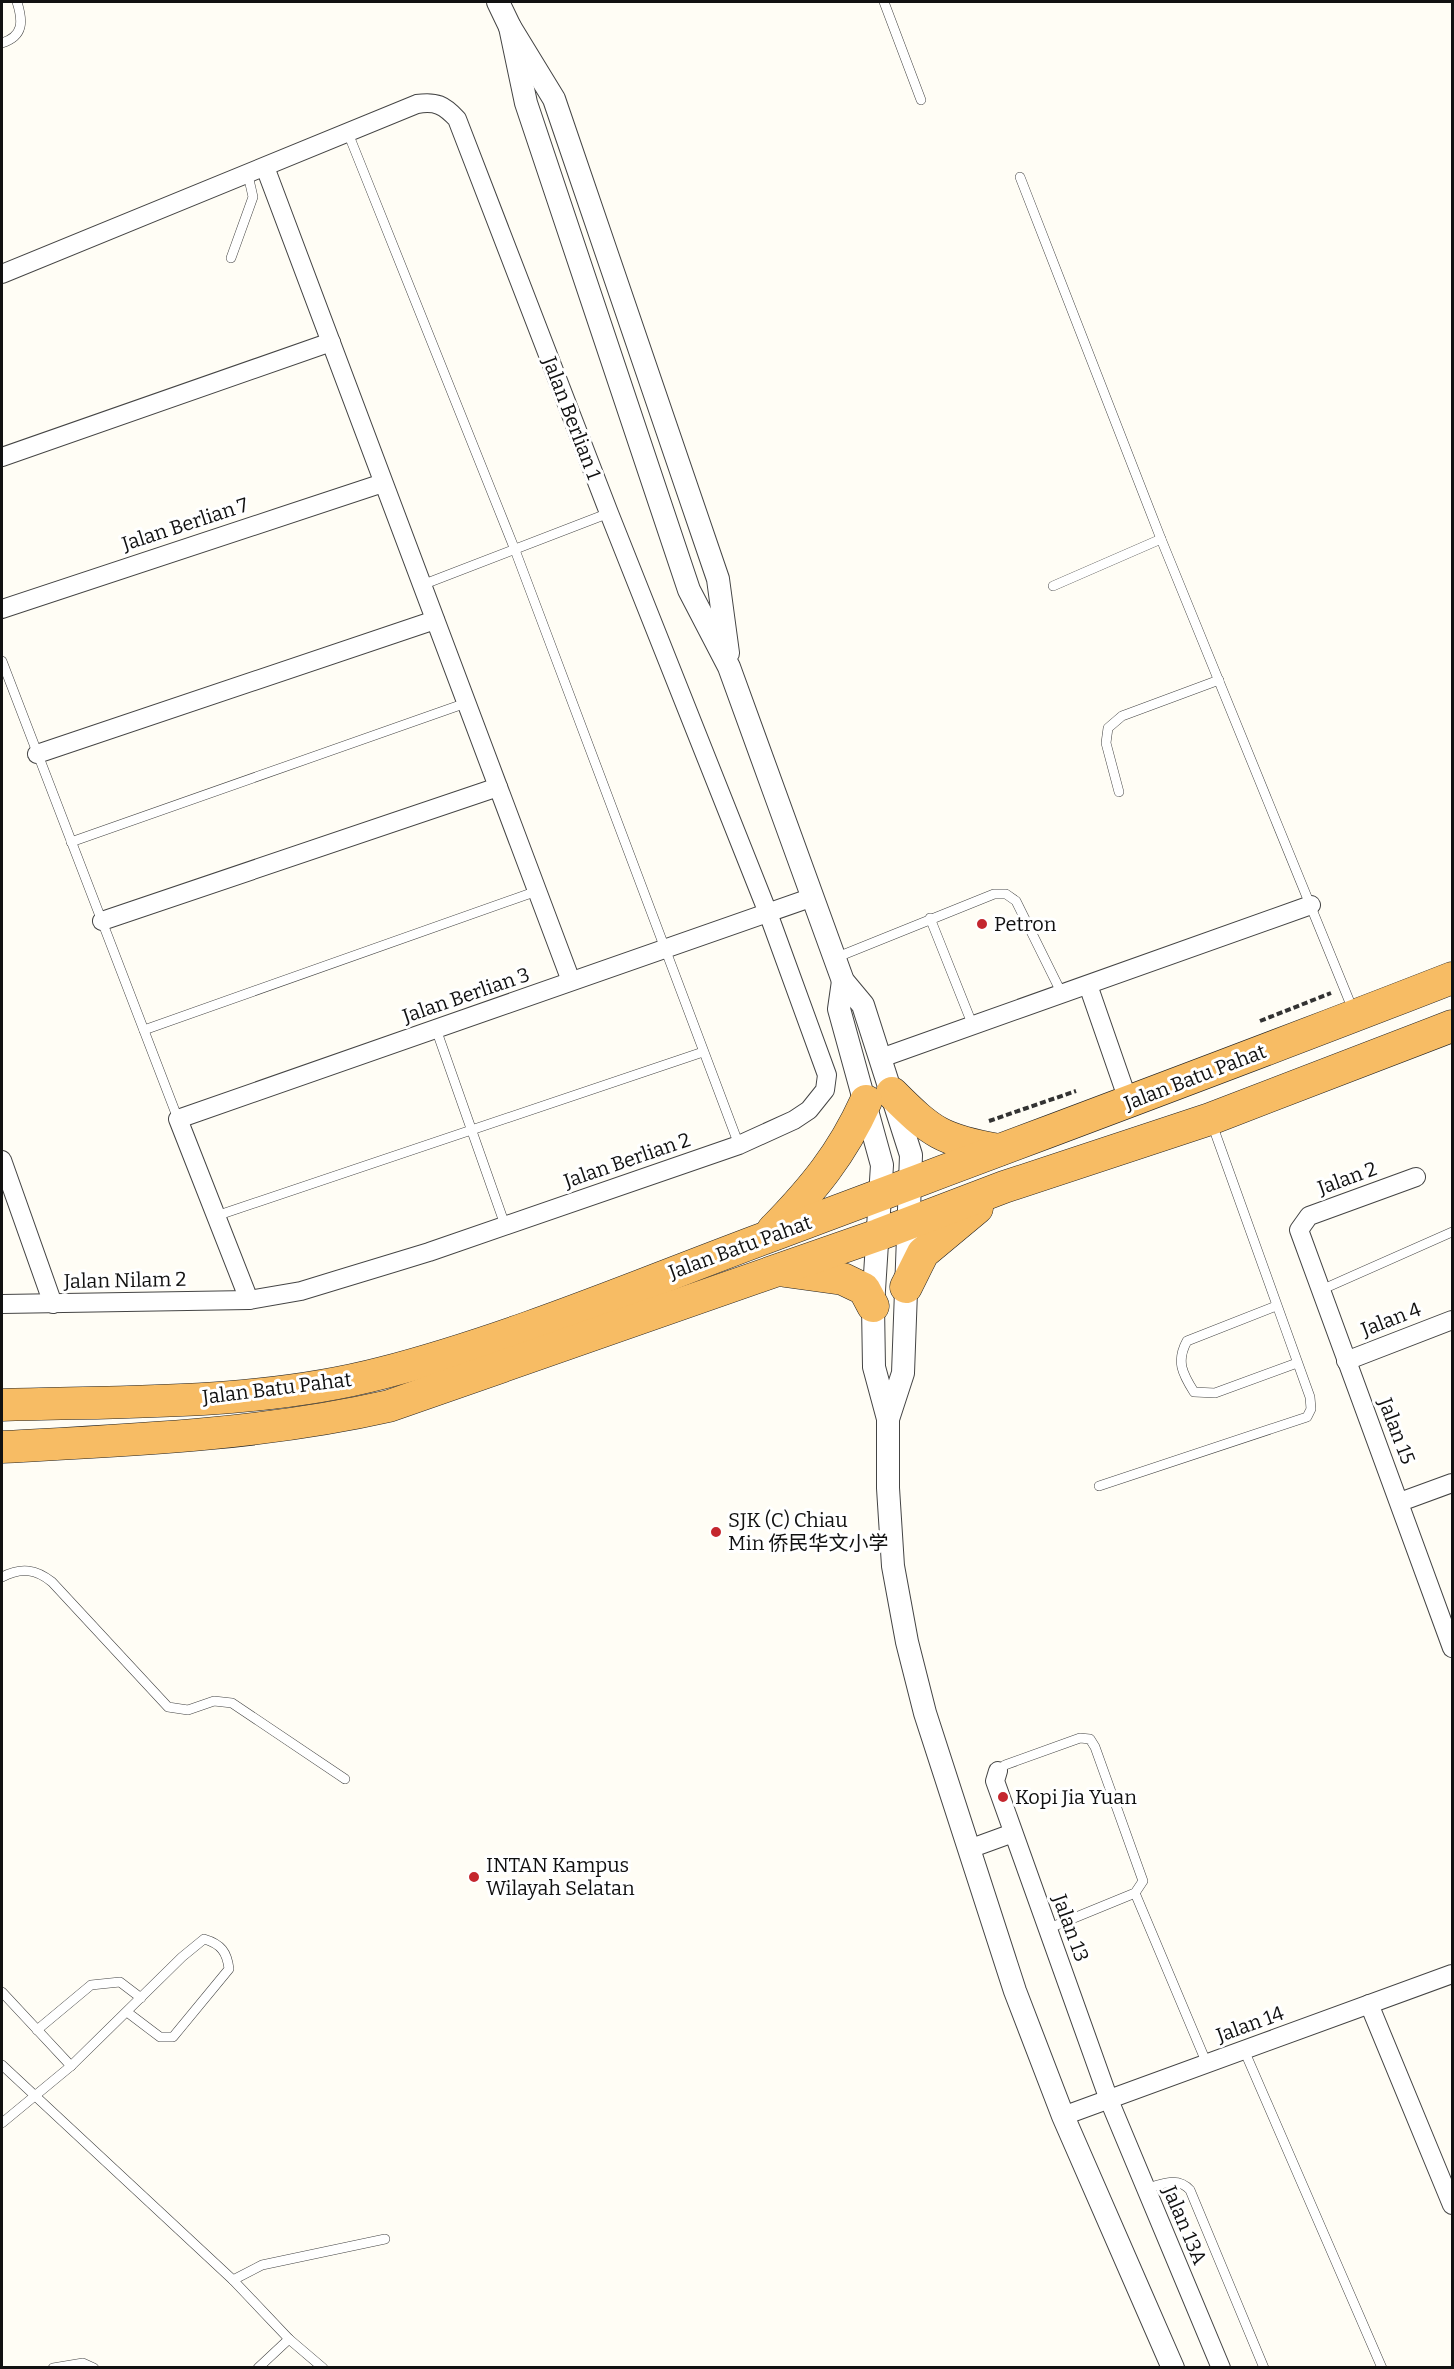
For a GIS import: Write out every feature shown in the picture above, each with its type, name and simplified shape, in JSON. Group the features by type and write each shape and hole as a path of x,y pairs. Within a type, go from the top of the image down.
{"highway":[{"name":"Jalan Batu Pahat","path":"2,1405 232,1397 297,1390 381,1374 498,1337 999,1150 1122,1082 1350,1002 1452,978"},
{"name":"Jalan Batu Pahat","path":"2,1447 155,1439 250,1430 329,1419 389,1406 910,1223 1004,1187 1210,1119 1452,1026"},
{"path":"766,1238 826,1173 850,1135 879,1097 943,1136 999,1150"},
{"path":"906,1287 923,1253 1004,1187"},
{"path":"777,1270 843,1279 864,1289 873,1306"}],"street":[{"path":"498,2 510,27 554,99 718,579 729,667"},
{"path":"510,27 526,103 689,590 729,667 843,981 863,1005 881,1058 879,1097 882,1165 873,1306 874,1367 888,1419 888,1488 893,1566 907,1642 925,1713 1015,1991 1063,2116 1173,2367"},
{"name":"Jalan Berlian 1","path":"2,274 417,104 431,102 446,106 457,119 609,513 768,913"},
{"path":"265,167 571,981"},
{"path":"2,457 331,342"},
{"name":"Jalan Berlian 7","path":"2,609 383,483"},
{"path":"37,754 435,620"},
{"path":"102,921 498,787"},
{"name":"Jalan Berlian 3","path":"178,1119 813,897"},
{"path":"881,1058 1311,905"},
{"name":"Jalan Berlian 2","path":"249,1300 301,1291 506,1225 739,1145 794,1120 809,1110 825,1089 827,1074 768,913"},
{"path":"843,981 838,1009 879,1097 911,1155 903,1373 888,1419"},
{"path":"1088,985 1122,1082"},
{"path":"178,1119 249,1300"},
{"path":"2,1160 53,1304"},
{"name":"Jalan 2","path":"1299,1230 1309,1216 1416,1177"},
{"name":"Jalan 15","path":"1299,1230 1452,1645"},
{"name":"Jalan Nilam 2","path":"2,1304 249,1300"},
{"name":"Jalan 4","path":"1346,1361 1452,1320"},
{"path":"1400,1502 1452,1483"},
{"name":"Jalan 13","path":"998,1772 996,1781 1013,1833 1109,2100"},
{"path":"969,1849 1013,1833"},
{"name":"Jalan 14","path":"1063,2116 1452,1974"},
{"path":"1369,2004 1452,2205"},
{"name":"Jalan 13A","path":"1109,2100 1221,2367"}],"lane":[{"path":"2,43 12,40 20,30 22,17 17,2"},
{"path":"884,2 921,100"},
{"path":"348,133 515,550 739,1145"},
{"path":"231,258 253,197 248,175"},
{"path":"1020,177 1161,539 1350,1002"},
{"path":"422,585 609,513"},
{"path":"1053,586 1161,539"},
{"path":"2,661 178,1119"},
{"path":"1119,792 1106,743 1108,728 1122,716 1219,680"},
{"path":"71,842 466,703"},
{"path":"144,1030 537,891"},
{"path":"835,958 994,894 1006,894 1016,901 1062,994"},
{"path":"930,918 973,1026"},
{"path":"436,1029 506,1225"},
{"path":"216,1216 703,1052"},
{"path":"1099,1486 1307,1417 1311,1409 1310,1397 1210,1119"},
{"path":"1321,1290 1452,1232"},
{"path":"1276,1306 1187,1341 1180,1354 1184,1376 1194,1392 1215,1393 1297,1363"},
{"path":"2,1576 24,1570 38,1571 45,1576 168,1707 188,1710 214,1701 232,1703 345,1779"},
{"path":"998,1772 1005,1765 1080,1738 1090,1739 1095,1747 1143,1881 1135,1893 1047,1929"},
{"path":"1135,1893 1207,2064"},
{"path":"2,2123 37,2097 182,1957 204,1939 215,1942 227,1954 230,1969 173,2037 160,2037 127,2012"},
{"path":"38,2030 91,1985 120,1982 141,1998"},
{"path":"2,1992 71,2066"},
{"path":"1244,2050 1382,2367"},
{"path":"2,2065 233,2280 289,2339 323,2367"},
{"path":"1145,2188 1177,2182 1185,2184 1190,2190 1264,2367"},
{"path":"233,2280 262,2265 385,2239"},
{"path":"258,2367 289,2339"},
{"path":"53,2367 83,2363 94,2367"}],"path":[{"path":"1259,1021 1350,1002"},
{"path":"987,1121 1122,1082"}],"place":[{"name":"Petron","path":"982,924"},
{"name":"SJK (C) Chiau Min 侨民华文小学","path":"716,1532"},
{"name":"Kopi Jia Yuan","path":"1003,1797"},
{"name":"INTAN Kampus Wilayah Selatan","path":"474,1877"}]}
